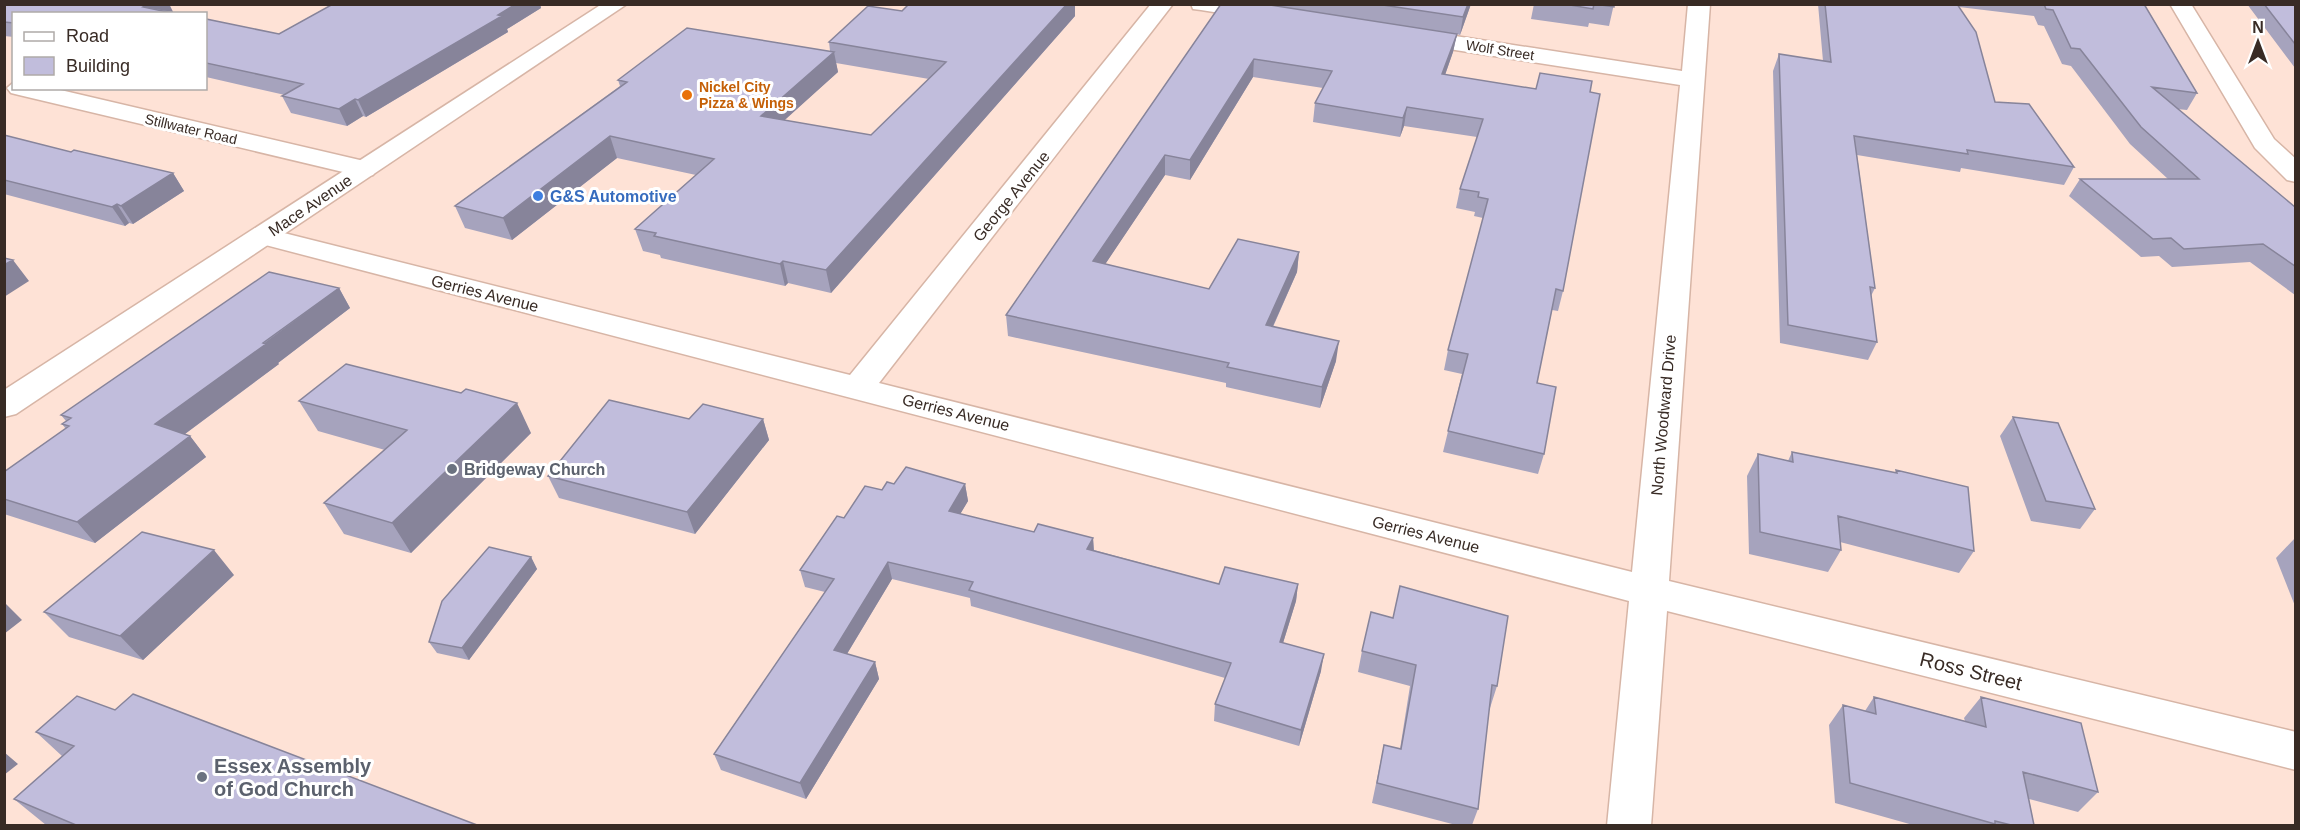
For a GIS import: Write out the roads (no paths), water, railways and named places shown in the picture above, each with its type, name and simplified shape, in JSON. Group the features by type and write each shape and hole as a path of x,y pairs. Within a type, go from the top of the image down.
{"street":[{"name":"Mace Avenue","path":"4,406 617,4"},
{"name":"George Avenue","path":"858,387 1163,4"},
{"path":"1201,4 1283,17"},
{"name":"North Woodward Drive","path":"1629,825 1647,591 1699,4"},
{"path":"2180,4 2264,143 2295,174"},
{"name":"Wolf Street","path":"1388,33 1692,80"},
{"name":"Stillwater Road","path":"28,90 364,169"},
{"name":"Gerries Avenue","path":"264,236 1647,591"},
{"name":"Ross Street","path":"1647,591 2295,751"}],"place":[{"name":"Nickel City Pizza & Wings","path":"687,95"},
{"name":"G&S Automotive","path":"538,196"},
{"name":"Bridgeway Church","path":"452,469"},
{"name":"Essex Assembly of God Church","path":"202,777"}]}
